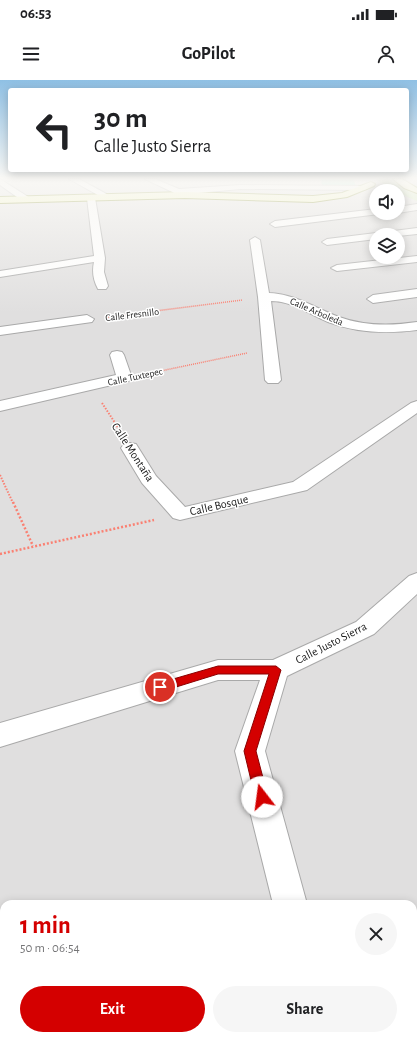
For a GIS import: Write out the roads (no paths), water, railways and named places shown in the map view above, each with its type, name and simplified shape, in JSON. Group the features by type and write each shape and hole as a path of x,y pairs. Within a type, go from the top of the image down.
{"street":[{"path":"95,224 100,258 98,272 102,286"},
{"path":"405,233 417,231"},
{"path":"327,242 369,237"},
{"path":"255,240 264,297 273,380"},
{"path":"0,274 100,258"},
{"path":"337,268 417,259"},
{"path":"373,299 417,294"},
{"name":"Calle Arboleda","path":"264,297 292,299 332,318 364,327 387,330 417,326"},
{"name":"Calle Fresnillo","path":"0,331 88,319"},
{"name":"Calle Tuxtepec","path":"0,406 124,378 117,355"},
{"name":"Calle Bosque","path":"180,514 300,486 417,406"},
{"name":"Calle Montaña","path":"130,448 149,479 180,514"},
{"name":"Calle Justo Sierra","path":"0,735 218,670 276,670 365,628 417,581"},
{"path":"276,670 250,751 289,900"}]}
